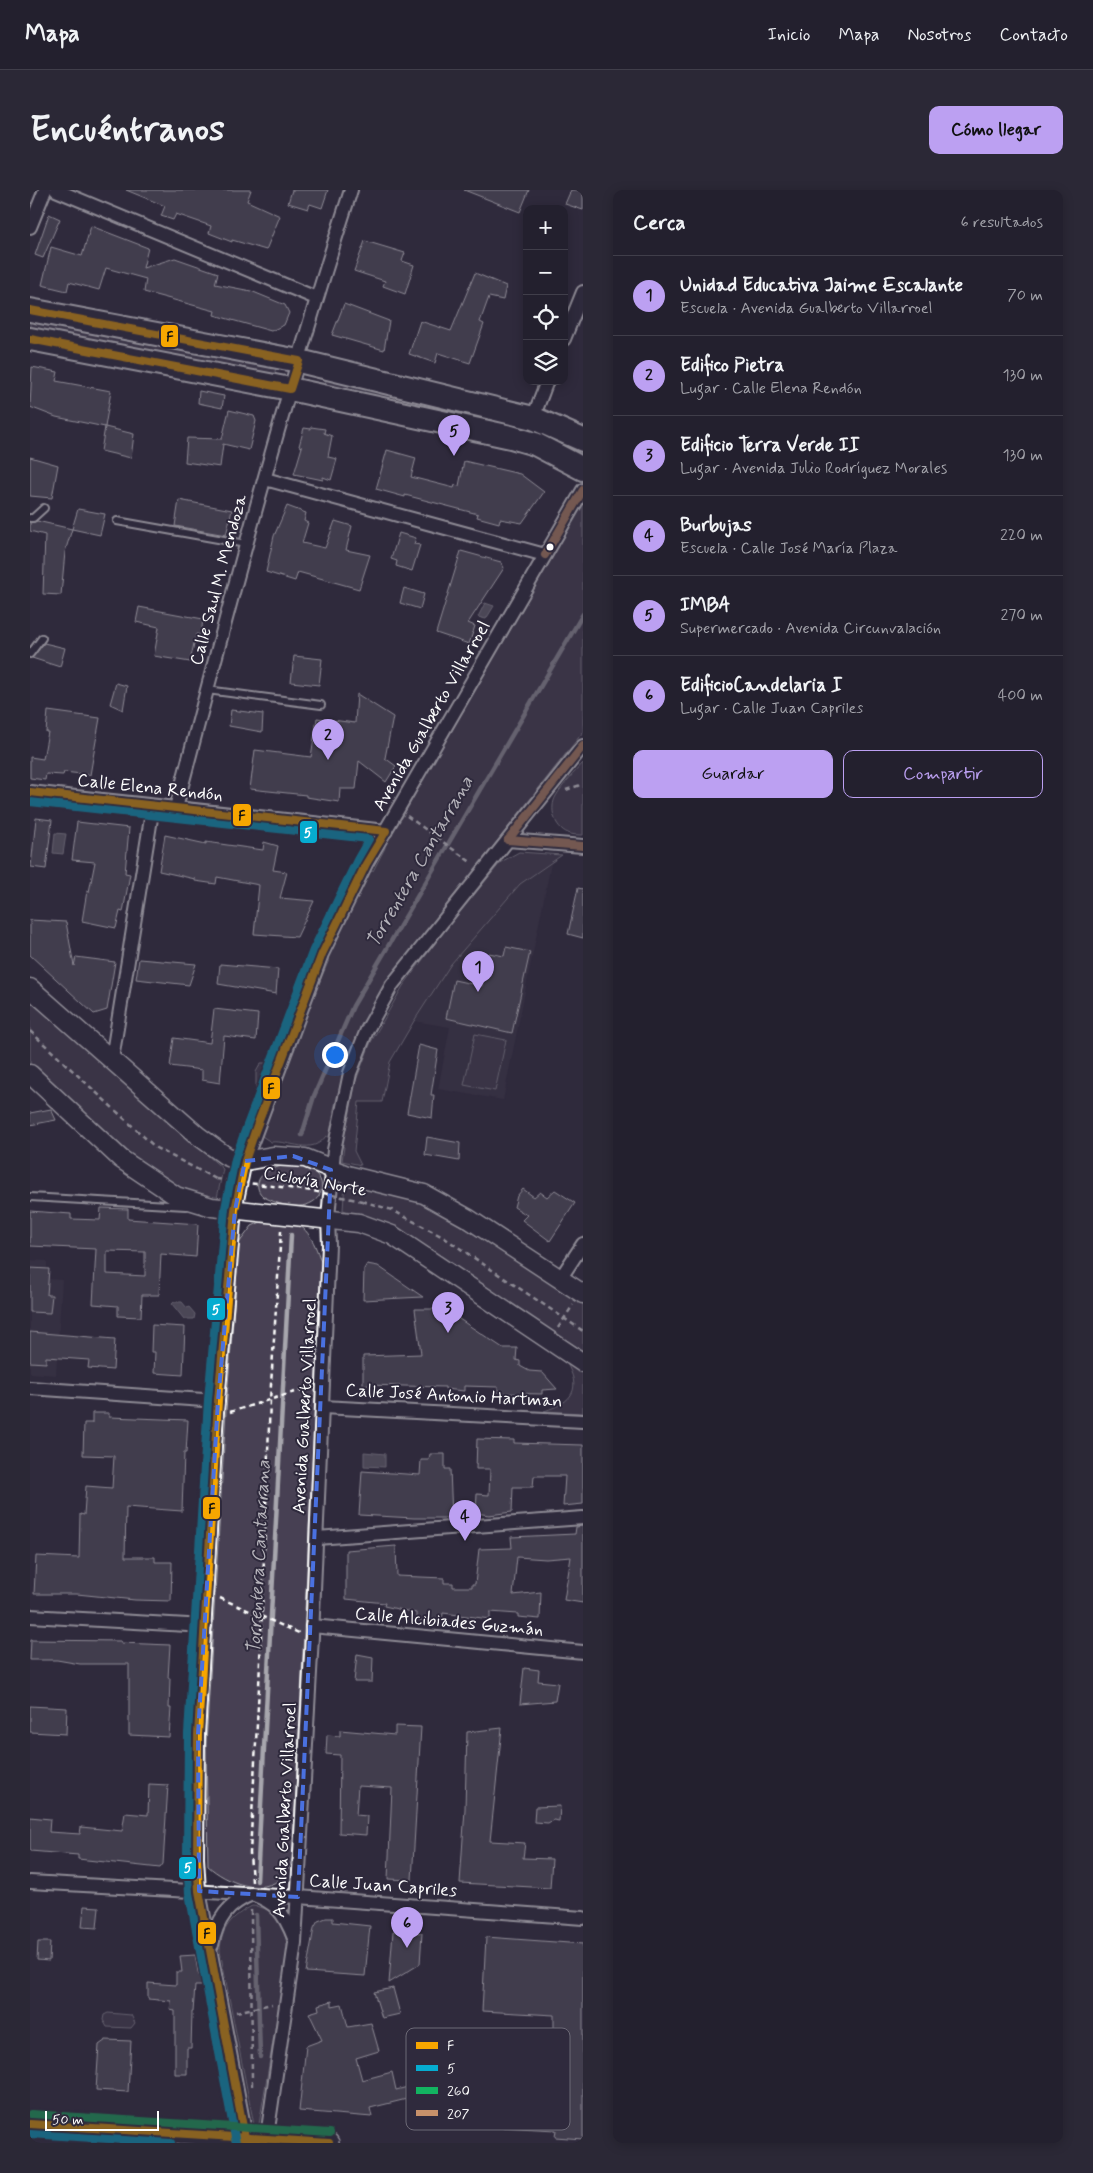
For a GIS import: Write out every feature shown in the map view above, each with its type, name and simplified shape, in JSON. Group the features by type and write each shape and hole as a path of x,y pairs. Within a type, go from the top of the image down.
{"highway":[{"path":"30,310 299,361 532,418 583,440"},
{"path":"30,339 290,389 511,437 535,444 583,469"}],"main road":[{"path":"30,988 112,1058 197,1135 226,1156 245,1161 273,1156 305,1158 331,1170 424,1194 469,1219 560,1279 580,1296"},
{"path":"30,1074 121,1159 176,1196 212,1207 328,1218 359,1223 392,1234 583,1363"},
{"path":"30,2124 246,2140 329,2143"}],"street":[{"name":"Calle Saul M. Mendoza","path":"176,808 246,544 316,298 351,190"},
{"path":"30,228 45,191 316,298"},
{"path":"568,329 583,292"},
{"path":"532,418 545,385"},
{"path":"265,479 545,555"},
{"name":"Avenida Gualberto Villarroel","path":"246,2140 199,1891 197,1858 198,1735 218,1401 234,1210 245,1161 322,954 366,864 583,490"},
{"name":"Avenida Gualberto Villarroel","path":"266,2141 295,1942 323,1407 331,1170 350,1073 367,1030 392,985 583,746"},
{"name":"Calle Elena Rendón","path":"30,792 386,831"},
{"path":"112,1058 153,806"},
{"path":"508,840 583,846"},
{"path":"560,1279 583,1244"},
{"path":"30,1388 218,1401"},
{"name":"Calle José Antonio Hartman","path":"323,1407 583,1421"},
{"path":"316,1538 583,1518"},
{"path":"30,1616 205,1626"},
{"name":"Calle Alcibiades Guzmán","path":"312,1626 583,1652"},
{"name":"Calle Juan Capriles","path":"30,1882 199,1891 252,1889 298,1897 583,1918"},
{"path":"211,1951 215,1929 223,1913 252,1889 278,1908 287,1920 295,1942"}],"lane":[{"path":"30,518 44,508"},
{"path":"117,521 246,544"},
{"path":"30,654 42,638"},
{"path":"207,690 321,705"},
{"path":"30,1197 212,1207"}],"path":[{"path":"562,792 583,784"},
{"path":"406,815 473,864"},
{"name":"Ciclovía Norte","path":"30,1031 156,1148 216,1179 313,1191 392,1210 443,1237 583,1331"},
{"path":"252,1889 250,1853 281,1224"},
{"path":"555,1332 580,1296"},
{"path":"230,1412 312,1387"},
{"path":"218,1597 301,1634"},
{"path":"251,1910 253,2009 251,2095"},
{"path":"235,2013 276,2004"}],"highlighted area":[{"path":"293,1156 331,1170 298,1897 199,1891 198,1735 218,1401 235,1210 245,1161"}],"shaded area":[{"path":"30,321 276,367 274,377 30,331"},
{"path":"326,380 527,425 583,449 583,456 543,436 325,388"},
{"path":"583,504 583,732 483,859 485,863 468,883 462,885 412,948 385,986 357,1038 333,1113 349,1118 355,1083 371,1042 403,986 442,934 501,862 519,852 562,855 520,884 451,964 390,1062 382,1102 359,1102 354,1151 361,1165 342,1161 344,1147 326,1136 320,1142 307,1146 271,1142 251,1129 247,1118 256,1088 256,1072 261,1063 269,1063 291,1056 303,1025 302,1015 310,993 316,990 329,960 326,958 367,873 373,871 385,848 384,842 393,826 402,818 424,778 424,773 434,756 437,756 524,606 522,603 531,586 536,585"},
{"path":"485,603 494,606 486,619 478,617"},
{"path":"583,763 583,835 573,835 563,830 556,822 553,806 556,796"},
{"path":"55,833 66,834 63,854 53,853"},
{"path":"551,864 503,1100 438,1089 450,1027 414,1021 451,964 484,925 520,884"},
{"path":"30,999 223,1169 217,1198 201,1198 176,1188 149,1170 30,1064"},
{"path":"475,1034 506,1040 495,1091 464,1085"},
{"path":"292,1164 308,1168 318,1176 322,1185 320,1194 314,1201 303,1206 287,1205 268,1199 259,1192 258,1182 264,1173"},
{"path":"345,1181 407,1197 427,1205 583,1301 583,1351 444,1262 364,1216 343,1210"},
{"path":"263,1221 288,1221 298,1224 312,1239 322,1265 293,1856 288,1870 283,1877 274,1883 254,1887 234,1882 208,1866 206,1744 226,1411 239,1243 252,1226"},
{"path":"30,1260 47,1261 49,1279 62,1280 56,1375 30,1373"},
{"path":"174,1302 182,1302 187,1308 189,1307 195,1314 194,1319 184,1319 172,1304"},
{"path":"566,1362 583,1373 583,1413 544,1411 562,1403 572,1393 574,1387 573,1380"},
{"path":"364,1452 385,1454 385,1467 364,1466"},
{"path":"252,1906 261,1907 274,1915 279,1921 283,1928 288,1953 258,2130 255,2130 220,1951 225,1929 233,1919"},
{"path":"108,2013 131,2015 135,2023 131,2028 107,2027 103,2020 104,2015"},
{"path":"30,2134 165,2143 103,2143 30,2138"}],"building":[{"path":"126,190 251,190 247,201 280,216 266,250 232,240 232,242 209,233 211,226 176,214 173,220 161,216 165,206"},
{"path":"292,190 328,190 322,208 310,204 308,209 288,203"},
{"path":"464,190 529,190 520,212"},
{"path":"571,190 583,190 583,210 565,204"},
{"path":"49,214 60,219 43,258 35,255"},
{"path":"91,226 148,248 143,268 175,258 218,273 215,284 251,291 285,305 289,313 284,325 271,331 214,315 215,311 144,292 146,279 106,268 99,290 69,282 67,291 42,285 51,247 82,256"},
{"path":"365,241 405,253 402,261 414,265 405,294 383,286 385,281 354,271"},
{"path":"475,273 506,286 503,300 489,297 480,322 484,324 470,363 438,353 435,363 409,354 420,321 451,331"},
{"path":"344,304 389,321 384,350 332,335"},
{"path":"32,367 58,372 56,381 111,391 105,427 56,417 30,407"},
{"path":"199,391 224,396 222,408 198,403"},
{"path":"229,410 254,416 256,421 249,450 223,444 220,467 185,462 187,438 222,439"},
{"path":"105,427 134,434 131,458 101,451"},
{"path":"311,427 325,429 324,433 332,436 328,457 337,459 331,480 323,477 323,480 294,474 302,447 299,446 304,428 311,429"},
{"path":"387,450 416,458 411,477 454,488 455,485 459,486 464,461 520,474 544,492 522,523 500,519 499,523 477,517 478,514 376,489"},
{"path":"30,457 58,465 52,498 30,496"},
{"path":"179,500 232,510 226,535 175,526"},
{"path":"287,506 306,513 304,521 308,523 302,543 325,548 335,521 352,526 346,550 370,555 359,589 298,572 295,581 266,572 274,536"},
{"path":"78,509 105,514 100,535 72,529"},
{"path":"37,521 72,529 65,552 61,595 43,594 45,535 30,531 30,523"},
{"path":"399,533 416,538 414,544 420,545 412,571 396,566 397,561 391,559"},
{"path":"461,551 501,562 504,568 468,623 475,626 469,644 436,633"},
{"path":"404,588 424,594 420,609 400,603"},
{"path":"139,607 203,619 201,635 196,634 190,662 154,656 159,627 136,622"},
{"path":"44,643 65,648 60,667 32,658"},
{"path":"294,656 322,659 319,685 291,682"},
{"path":"116,683 127,686 123,710 110,704"},
{"path":"357,694 393,717 385,758 396,766 386,782 359,761 356,789 340,789 339,802 306,797 306,795 250,789 255,750 311,757 317,718 355,723"},
{"path":"231,710 263,714 262,732 229,726"},
{"path":"48,711 100,718 90,775 64,772 63,775 46,774 45,780 30,778 30,757 43,759 48,732 46,732"},
{"path":"36,818 52,820 46,869 31,867"},
{"path":"77,822 129,828 125,873 130,874 123,912 120,911 116,928 82,921 87,891 89,892 95,862 72,860"},
{"path":"165,835 206,844 206,842 263,850 264,842 278,846 273,870 287,872 280,898 314,901 297,937 254,934 259,885 217,877 216,884 195,881 195,879 159,871"},
{"path":"578,888 583,889 583,938 568,934"},
{"path":"30,920 66,922 74,966 76,957 115,962 107,1010 94,1014 30,955"},
{"path":"506,947 530,952 512,1033 446,1018 454,980 482,986 489,953 504,956"},
{"path":"139,959 196,964 189,985 136,979"},
{"path":"220,964 278,969 276,994 218,984"},
{"path":"214,1009 258,1014 256,1040 224,1036 220,1083 202,1080 202,1070 170,1066 174,1038 210,1043"},
{"path":"419,1045 438,1050 431,1095 434,1095 432,1118 407,1113"},
{"path":"51,1109 56,1120 30,1125 30,1113"},
{"path":"427,1137 460,1143 459,1161 425,1155"},
{"path":"523,1189 534,1197 540,1192 547,1197 555,1190 575,1203 550,1241 522,1220 527,1215 514,1207 517,1196"},
{"path":"101,1208 128,1209 128,1219 198,1224 196,1257 161,1254 159,1295 142,1295 141,1317 118,1316 118,1306 93,1304 96,1249 30,1246 30,1211 71,1214 71,1219 100,1220","holes":["107,1251 145,1252 145,1276 107,1274"]},
{"path":"367,1264 378,1266 423,1297 363,1300 364,1269"},
{"path":"30,1268 49,1269 47,1295 52,1295 50,1313 30,1312"},
{"path":"415,1309 444,1309 503,1348 517,1348 516,1360 520,1361 520,1366 529,1371 542,1372 557,1389 542,1390 542,1394 498,1393 498,1387 464,1386 464,1391 445,1389 445,1387 363,1385 363,1356 421,1354"},
{"path":"152,1325 185,1327 183,1375 154,1373 155,1352 151,1352"},
{"path":"30,1332 115,1339 113,1370 88,1368 89,1360 46,1357 46,1363 30,1362"},
{"path":"92,1413 109,1413 109,1417 188,1420 186,1453 184,1453 182,1511 126,1507 125,1557 155,1557 155,1562 172,1562 171,1601 135,1600 77,1594 34,1594 36,1556 79,1558 80,1514 84,1515 86,1486 112,1488 114,1456 83,1455 84,1423 92,1423"},
{"path":"477,1439 514,1440 514,1443 583,1445 583,1504 563,1506 565,1476 534,1476 533,1487 513,1487 512,1512 489,1515 476,1513 477,1494 489,1495 490,1469 476,1469"},
{"path":"430,1454 445,1454 445,1469 450,1469 452,1518 359,1515 362,1471 420,1475 421,1460 429,1460"},
{"path":"583,1526 583,1603 564,1600 571,1557 546,1559 517,1557 513,1595 541,1592 540,1619 518,1617 518,1614 490,1612 490,1619 443,1613 442,1623 416,1620 416,1613 384,1606 385,1603 346,1599 346,1550 396,1546 397,1576 444,1578 444,1583 453,1583 453,1587 472,1587 472,1584 475,1584 479,1549 512,1548 511,1537 575,1534 576,1527"},
{"path":"31,1640 121,1641 121,1643 170,1645 168,1678 170,1678 169,1708 171,1708 169,1737 129,1735 129,1664 80,1664 57,1660 30,1660"},
{"path":"357,1654 373,1657 372,1682 354,1682"},
{"path":"524,1668 539,1670 538,1681 558,1683 555,1701 520,1704"},
{"path":"30,1706 67,1708 66,1734 30,1732"},
{"path":"395,1726 421,1727 412,1880 388,1879 392,1788 358,1786 356,1815 367,1816 366,1835 339,1833 340,1755 326,1754 327,1735 340,1736 340,1730 395,1735"},
{"path":"502,1728 490,1841 525,1843 523,1858 552,1859 550,1888 460,1883 465,1809 467,1732"},
{"path":"149,1784 168,1785 163,1864 160,1868 78,1859 78,1855 30,1851 30,1817 50,1819 49,1832 80,1834 81,1827 122,1831 125,1813 148,1815"},
{"path":"560,1806 559,1821 553,1820 548,1823 534,1822 535,1807"},
{"path":"84,1906 99,1907 97,1928 82,1927"},
{"path":"333,1918 333,1922 370,1926 365,1976 306,1972 314,1928 318,1921"},
{"path":"393,1931 422,1933 420,1964 389,1983"},
{"path":"486,1937 583,1944 583,2139 555,2137 556,2130 570,2130 570,2028 554,2028 554,2015 482,2011"},
{"path":"38,1942 50,1942 49,1961 37,1960"},
{"path":"195,1955 203,1986 195,1986 191,2048 187,2048 187,2074 175,2074 175,2011 170,2010 171,2001 148,1999 148,1983 176,1985 176,1972 182,1972 180,1956"},
{"path":"393,1988 400,2014 382,2018 374,1992"},
{"path":"332,2001 332,2006 342,2004 348,2027 371,2023 379,2051 356,2058 362,2080 392,2072 396,2090 406,2088 406,2099 370,2108 372,2117 299,2111 306,2046 322,2040 309,2013 319,2010 318,2005"},
{"path":"106,2040 131,2041 128,2092 96,2090 99,2045"}],"waterway":[{"name":"Torrentera Cantarrana","path":"302,1135 314,1096 353,1006 583,614"},
{"name":"Torrentera Cantarrana","path":"257,1881 291,1235"},
{"name":"Torrentera Cantarrana","path":"256,1915 260,2057"}],"transit line":[{"name":"F","path":"30,310 299,361 290,389 30,339"},
{"name":"207","path":"545,555 583,490"},
{"name":"207","path":"508,840 583,746"},
{"name":"F","path":"30,792 386,831 366,864 322,954 255,1131 245,1161 235,1210 218,1401 198,1735 197,1858 199,1891 246,2143"},
{"name":"5","path":"30,802 369,839 313,950 235,1159 225,1208 208,1400 188,1734 187,1858 189,1893 236,2143"},
{"name":"207","path":"508,840 583,846"},
{"name":"260","path":"31,2114 330,2133"},
{"name":"F","path":"30,2124 329,2143"},
{"name":"5","path":"30,2134 171,2143"}],"place":[{"name":"IMBA","path":"454,456"},
{"name":"Edifico Pietra","path":"328,760"},
{"name":"Unidad Educativa Jaime Escalante","path":"478,992"},
{"name":"Edificio Terra Verde II","path":"448,1333"},
{"name":"Burbujas","path":"465,1541"},
{"name":"EdificioCandelaria I","path":"407,1948"}]}
